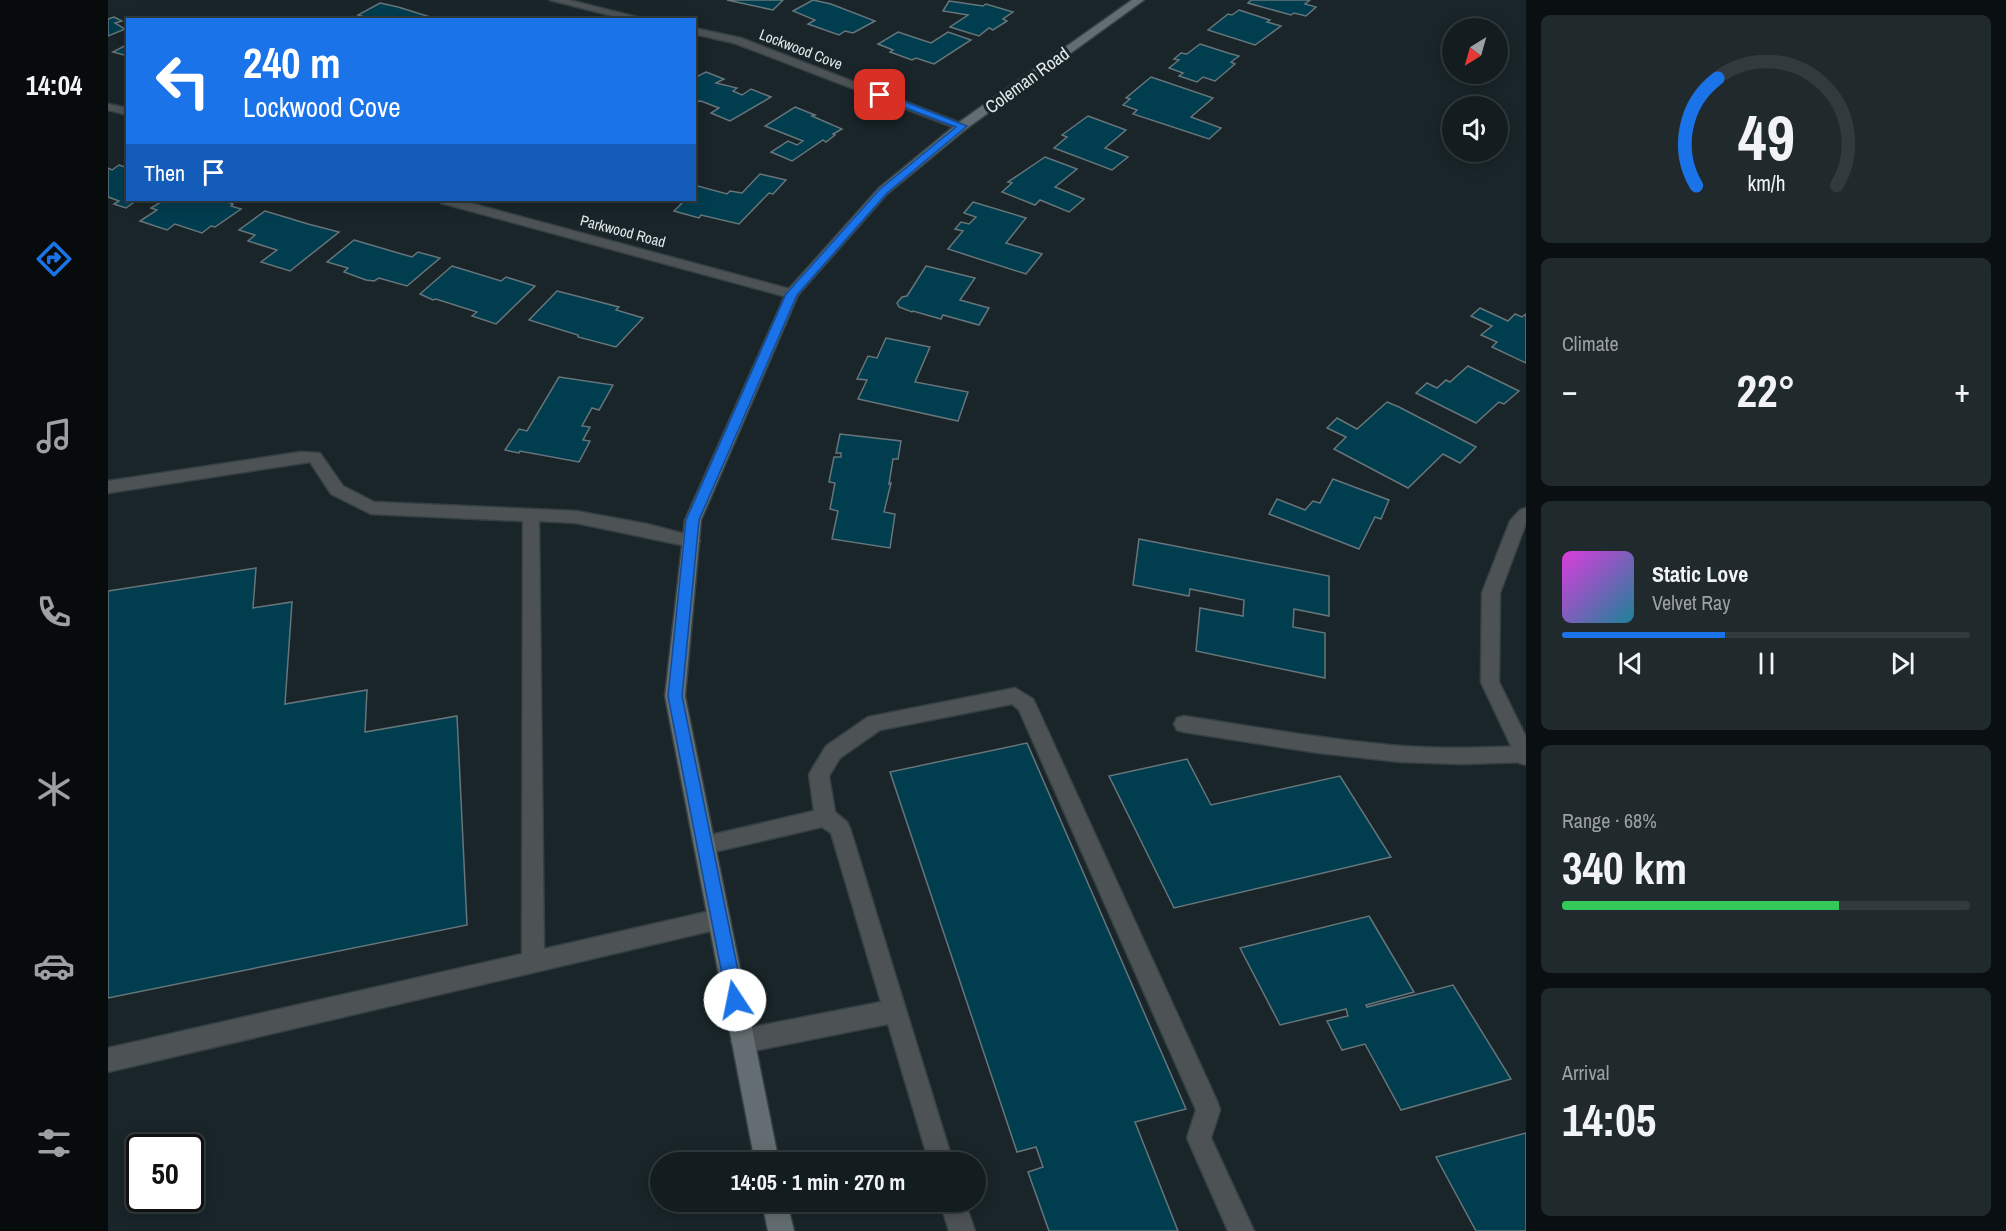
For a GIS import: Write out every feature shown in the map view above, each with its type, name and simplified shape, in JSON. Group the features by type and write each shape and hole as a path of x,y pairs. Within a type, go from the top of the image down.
{"main road":[{"name":"Coleman Road","path":"765,1152 675,696 693,520 792,294 883,191 962,126 1139,0"},
{"path":"777,1212 780,1231"}],"street":[{"path":"555,0 635,18"},
{"name":"Lockwood Cove","path":"696,31 737,40 962,126"},
{"path":"108,107 126,112"},
{"name":"Parkwood Road","path":"450,201 792,294"},
{"path":"108,487 300,457 314,457 337,490 371,508 576,517 691,541"},
{"path":"1184,724 1290,741 1402,754 1525,755 1490,682 1491,593 1518,521 1526,514"},
{"path":"531,515 533,962"},
{"path":"938,1152 840,828 825,817 819,775 832,752 875,723 1015,696 1026,705 1208,1110 1199,1138 1241,1231"},
{"path":"705,845 825,817"},
{"path":"108,1060 719,919"},
{"path":"743,1041 895,1011"},
{"path":"956,1212 962,1231"}],"building":[{"path":"727,0 783,0 773,10"},
{"path":"813,0 831,4 875,21 853,33 845,31 839,35 808,24 815,20 793,11"},
{"path":"1251,0 1310,0 1305,4 1316,7 1306,16 1294,13 1291,15 1248,3"},
{"path":"949,1 983,6 986,4 1013,12 1003,19 1007,21 993,30 989,28 979,36 950,27 968,15 943,11"},
{"path":"380,3 434,18 368,18 358,15"},
{"path":"1239,10 1281,26 1255,45 1208,30 1228,14 1232,15"},
{"path":"114,17 122,21 115,23 125,29 108,36 108,19"},
{"path":"898,32 931,43 948,32 971,40 934,64 916,58 912,60 890,52 893,50 878,44"},
{"path":"1200,44 1239,56 1231,62 1235,64 1215,81 1203,77 1197,82 1179,76 1183,73 1169,68 1179,60 1174,59 1181,53 1187,54"},
{"path":"126,45 126,55 113,52"},
{"path":"706,72 724,79 716,83 737,88 733,91 742,95 751,89 771,97 730,121 711,113 719,108 701,101 696,102 696,77"},
{"path":"1151,77 1213,98 1191,117 1221,128 1209,139 1133,114 1137,110 1123,105 1130,99 1126,98"},
{"path":"795,107 842,129 826,142 823,140 792,161 771,152 788,141 797,145 803,141 765,126"},
{"path":"1088,116 1126,130 1105,148 1128,157 1112,170 1054,148 1067,137 1062,135"},
{"path":"1045,157 1077,169 1055,187 1084,199 1069,212 1040,200 1035,205 1002,192 1012,183 1008,182"},
{"path":"119,165 126,167 126,201 136,201 126,208 114,204 119,201 108,197 108,168 112,170"},
{"path":"760,174 786,180 773,194 769,193 739,224 701,215 699,218 674,211 684,201 696,201 698,186 727,194 730,191 742,193"},
{"path":"162,201 225,201 241,209 202,233 175,224 167,230 140,221 157,210 151,208"},
{"path":"973,202 1026,218 1006,243 1042,254 1026,274 948,249 963,231 955,229 961,222 969,224 976,217 964,213"},
{"path":"265,211 339,232 290,271 261,262 277,250 248,241 255,235 239,230"},
{"path":"354,240 412,257 418,252 440,258 407,286 379,278 374,281 366,280 344,272 348,268 327,262"},
{"path":"452,266 501,281 506,277 535,286 496,324 472,316 477,312 433,300 420,294"},
{"path":"926,266 975,278 960,300 989,308 979,325 943,315 941,319 899,307 897,303 902,297 907,296"},
{"path":"557,291 619,307 616,310 643,318 616,347 529,320"},
{"path":"1480,308 1508,321 1515,314 1522,317 1526,314 1526,363 1492,347 1497,342 1481,335 1492,326 1471,316"},
{"path":"886,338 930,347 915,382 968,392 958,421 858,399 867,380 857,379 868,356 877,358"},
{"path":"1468,366 1519,391 1504,404 1499,402 1476,423 1416,393 1427,383 1437,388 1446,380 1450,382"},
{"path":"559,377 613,385 599,410 592,408 582,426 590,427 583,440 590,441 579,462 505,450 519,429 527,431"},
{"path":"1387,402 1476,447 1460,463 1443,454 1408,488 1334,449 1346,437 1327,428 1337,418 1357,429"},
{"path":"840,434 901,441 898,459 893,459 889,484 891,483 884,512 895,514 890,548 832,539 838,511 830,509 835,483 829,482 834,457 841,457 841,453 836,453"},
{"path":"1333,479 1389,500 1381,519 1375,517 1359,549 1269,514 1277,499 1305,510 1313,501 1320,503"},
{"path":"1139,539 1329,576 1329,616 1294,609 1293,627 1325,633 1325,678 1196,651 1200,608 1243,616 1244,600 1190,589 1189,596 1133,585"},
{"path":"256,568 253,608 292,602 285,704 367,690 365,732 457,716 467,925 108,998 108,591"},
{"path":"1027,743 1186,1109 1135,1122 1178,1231 1049,1231 1028,1172 1043,1167 1036,1147 1017,1152 890,772"},
{"path":"1187,759 1211,805 1340,776 1391,857 1174,908 1109,776"},
{"path":"1369,916 1414,992 1366,1005 1367,1007 1453,985 1511,1079 1401,1110 1365,1044 1342,1050 1327,1021 1348,1016 1346,1009 1280,1025 1240,948"},
{"path":"1526,1133 1526,1231 1476,1231 1436,1157"}],"route":[{"path":"735,1000 675,696 693,520 792,294 883,191 962,126 880,95"}]}
